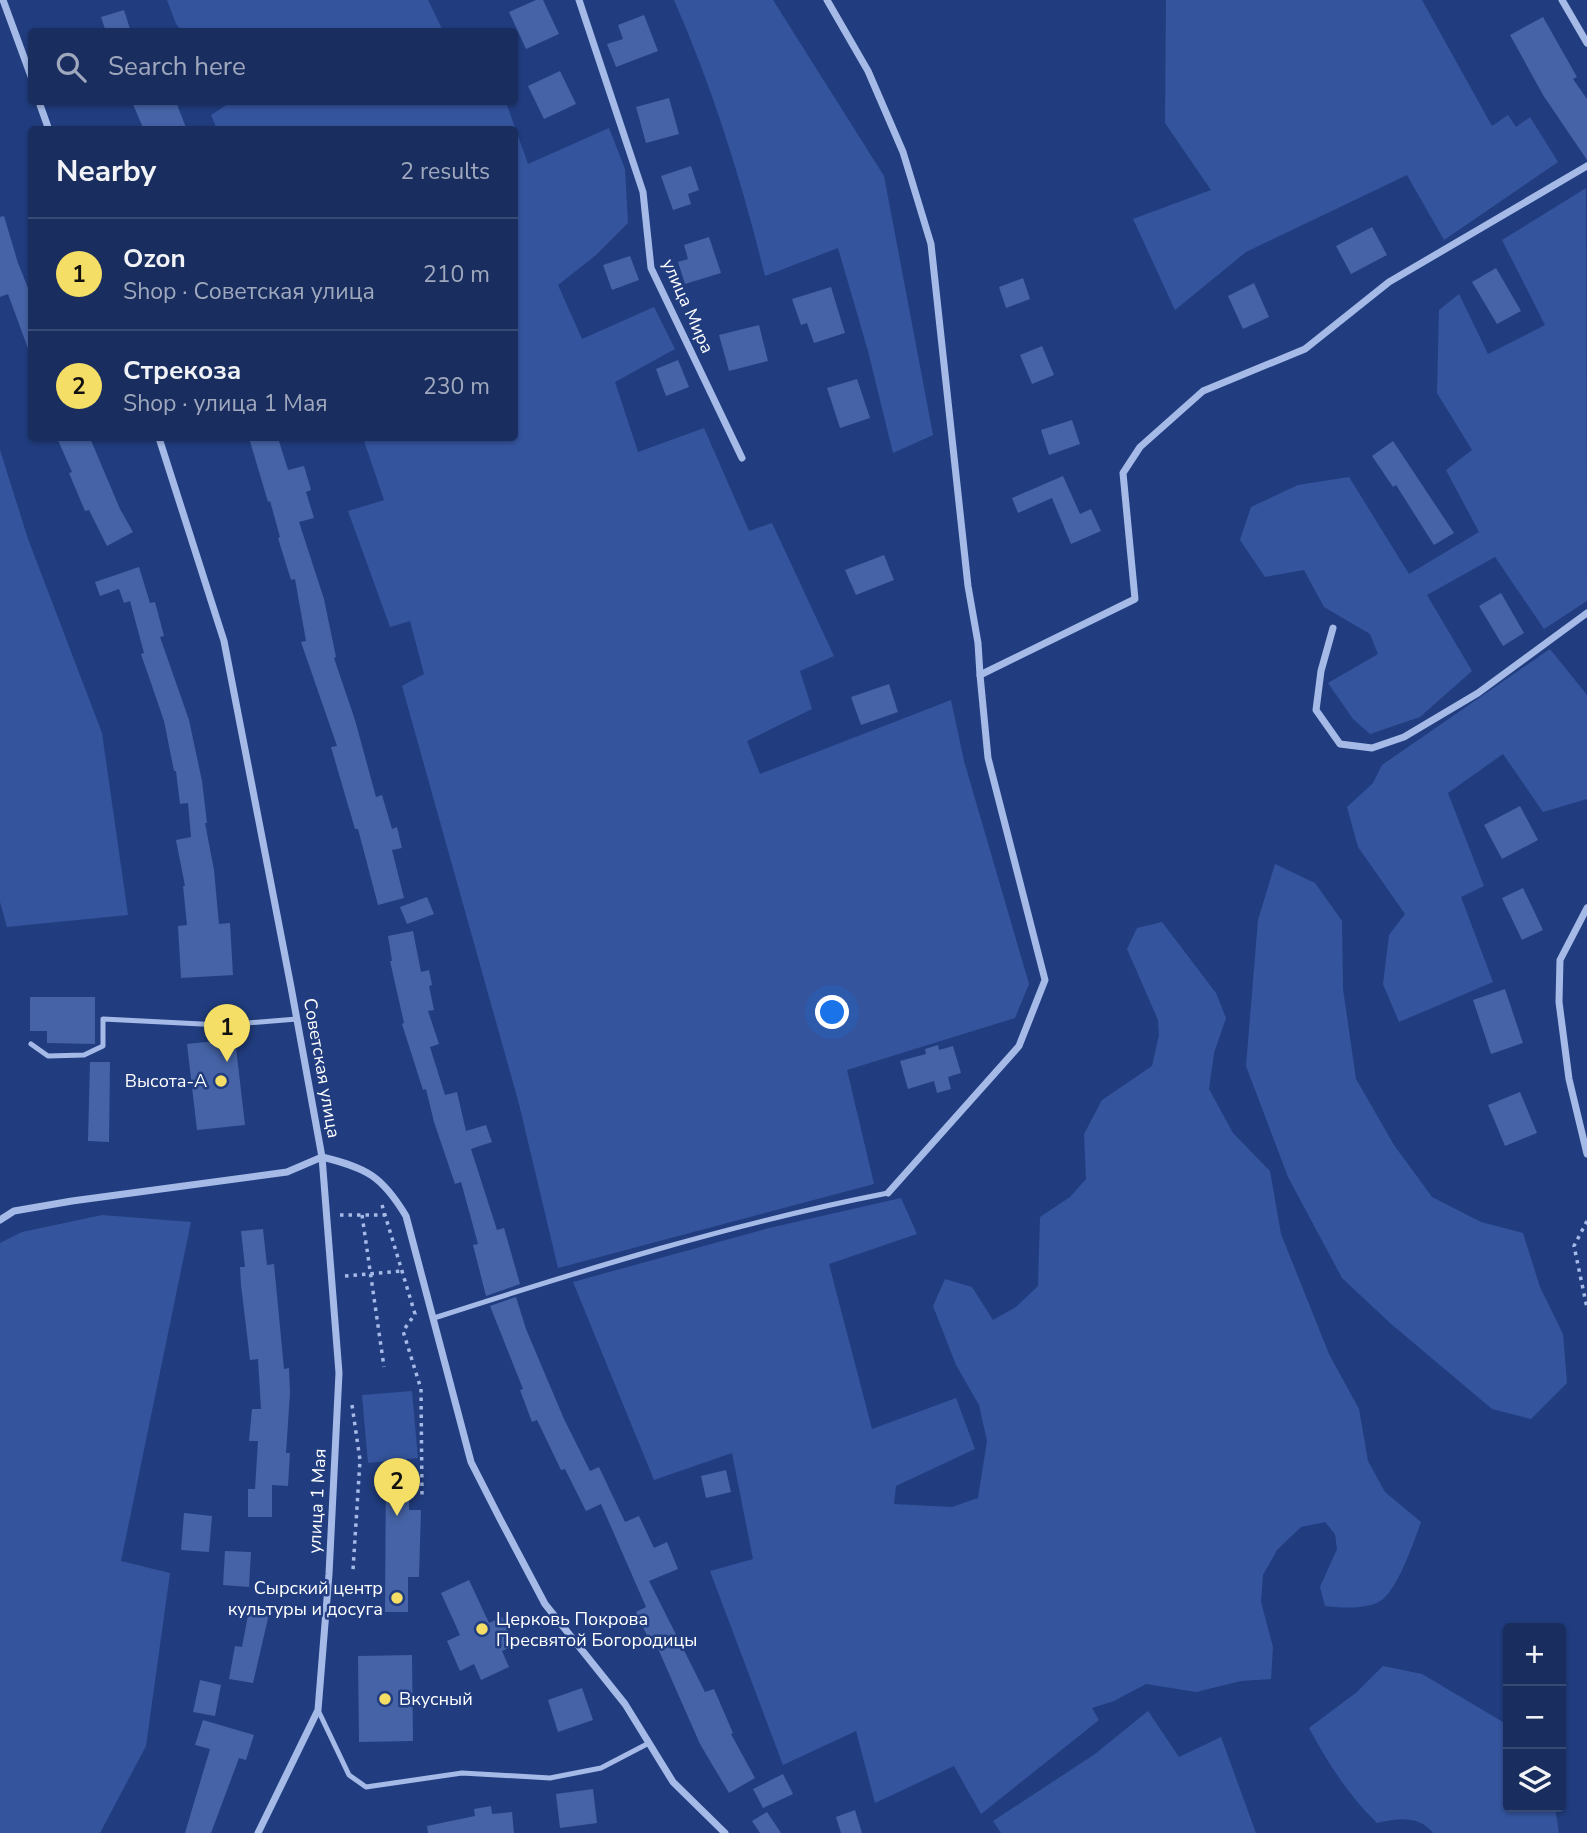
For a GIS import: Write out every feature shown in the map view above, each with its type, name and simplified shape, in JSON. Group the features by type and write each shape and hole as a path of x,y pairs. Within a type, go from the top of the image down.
{"street":[{"path":"3,0 28,68"},
{"name":"улица Мира","path":"579,0 642,192 651,268 742,458"},
{"path":"827,0 868,71 903,152 931,244 968,586 978,643 988,758 1045,980 1019,1046 888,1193"},
{"path":"1562,0 1587,43"},
{"path":"40,105 48,126"},
{"path":"980,675 1135,599 1123,473 1140,447 1203,391 1305,349 1389,282 1587,166"},
{"name":"Советская улица","path":"160,441 224,641 322,1157 351,1164 390,1189 406,1216 471,1462 545,1604 625,1704 673,1782 725,1833"},
{"path":"1333,628 1321,671 1316,710 1340,744 1373,748 1404,737 1478,693 1587,613"},
{"path":"1587,908 1560,960 1559,1002 1569,1079 1587,1154"},
{"path":"0,1220 14,1211 60,1203 287,1172 322,1157"},
{"name":"улица 1 Мая","path":"258,1833 318,1710 329,1574 339,1373 322,1157"}],"lane":[{"path":"31,1044 48,1056 84,1055 103,1046 103,1019 221,1025 297,1019"},
{"path":"434,1318 582,1270 823,1206 888,1193"},
{"path":"318,1710 349,1775 366,1787 462,1773 550,1778 601,1768 649,1743"}],"path":[{"path":"382,1203 415,1314 403,1331 421,1389 422,1498"},
{"path":"340,1205 340,1215 385,1215"},
{"path":"362,1215 384,1367"},
{"path":"1587,1221 1574,1246 1587,1308"},
{"path":"344,1264 346,1288"},
{"path":"345,1276 402,1271"},
{"path":"351,1395 360,1460 353,1570"}],"shaded area":[{"path":"167,0 428,0 442,28 179,28"},
{"path":"674,0 773,0 884,176 933,435 893,453 868,351 838,248 765,276 726,136"},
{"path":"1166,0 1422,0 1492,126 1508,115 1516,127 1530,117 1558,162 1444,240 1407,175 1246,252 1175,310 1133,219 1211,190 1165,123"},
{"path":"226,105 507,105 515,126 216,126 211,115"},
{"path":"609,128 625,169 628,223 596,255 558,285 582,339 654,307 675,349 615,382 638,452 704,428 749,531 772,523 834,656 800,671 812,709 747,741 760,774 951,700 964,761 1029,984 1015,1018 847,1070 874,1184 558,1268 519,1104 402,686 424,674 410,621 390,627 348,511 384,500 364,441 518,441 518,136 528,164"},
{"path":"1586,188 1587,601 1544,629 1495,557 1427,595 1472,671 1420,717 1370,734 1353,719 1328,683 1378,654 1370,634 1324,607 1304,570 1265,577 1240,540 1251,507 1298,485 1349,477 1409,574 1479,532 1446,470 1472,450 1437,393 1439,310 1459,294 1488,354 1545,325 1502,240"},
{"path":"0,450 28,539 102,733 128,915 7,927 0,902"},
{"path":"1550,649 1587,695 1587,799 1543,812 1503,754 1448,793 1484,886 1461,897 1493,982 1399,1022 1383,984 1389,935 1405,914 1358,847 1347,807 1373,783 1382,765"},
{"path":"1275,864 1315,883 1342,921 1343,989 1356,1079 1394,1145 1432,1197 1481,1222 1523,1233 1540,1287 1563,1334 1567,1383 1531,1419 1492,1409 1390,1323 1342,1278 1288,1177 1246,1066 1258,920"},
{"path":"1162,922 1216,993 1226,1018 1214,1053 1209,1089 1233,1133 1270,1171 1281,1234 1329,1354 1359,1409 1368,1461 1385,1492 1421,1522 1405,1563 1389,1593 1377,1603 1363,1607 1325,1606 1320,1587 1337,1549 1335,1534 1325,1522 1301,1527 1277,1550 1263,1575 1261,1602 1273,1647 1271,1679 1241,1681 1196,1692 1146,1684 1114,1701 1092,1708 1099,1720 981,1814 954,1766 875,1803 856,1731 783,1765 710,1571 753,1559 732,1453 654,1480 573,1282 769,1228 901,1198 917,1234 829,1264 872,1429 956,1398 975,1449 896,1486 894,1504 952,1507 978,1498 987,1441 979,1405 956,1365 933,1306 945,1279 972,1287 993,1320 1016,1307 1038,1286 1040,1217 1070,1197 1086,1179 1084,1134 1102,1100 1152,1066 1159,1035 1158,1020 1127,949 1137,928"},
{"path":"102,1215 191,1222 121,1561 170,1573 146,1746 100,1833 0,1833 0,1243 22,1232"},
{"path":"412,1391 418,1458 368,1463 362,1395"},
{"path":"1383,1666 1422,1674 1503,1722 1503,1812 1556,1812 1559,1833 1433,1833 1421,1823 1407,1819 1377,1823 1339,1778 1309,1728 1357,1692"},
{"path":"1148,1711 1179,1757 1221,1737 1256,1833 1001,1833 993,1821 1095,1754"}],"building":[{"path":"536,0 543,0 559,34 526,49 509,12"},
{"path":"124,10 130,28 105,28 101,17"},
{"path":"644,15 658,51 616,67 607,44 623,39 618,25"},
{"path":"1543,17 1577,77 1573,79 1587,99 1587,160 1543,95 1510,35"},
{"path":"560,71 576,104 544,119 528,86"},
{"path":"669,98 679,134 646,143 636,107"},
{"path":"133,105 177,105 185,126 142,126"},
{"path":"691,166 699,190 688,194 691,204 673,210 661,176"},
{"path":"4,216 28,288 28,349 8,294 0,297 0,217"},
{"path":"1372,227 1387,255 1351,274 1336,246"},
{"path":"709,237 721,273 685,284 678,262 688,259 684,245"},
{"path":"630,256 639,280 612,290 603,265"},
{"path":"1496,268 1521,311 1497,324 1472,282"},
{"path":"1023,278 1030,299 1006,308 999,287"},
{"path":"1254,283 1269,317 1243,329 1228,296"},
{"path":"831,287 845,333 814,343 807,323 801,325 792,299"},
{"path":"759,325 768,361 729,371 719,335"},
{"path":"1042,346 1054,375 1032,384 1020,355"},
{"path":"678,360 689,387 666,396 656,369"},
{"path":"857,379 870,418 840,428 827,388"},
{"path":"1072,420 1080,444 1049,455 1041,430"},
{"path":"58,441 91,441 120,509 133,532 107,546 89,510 85,511 69,473 72,472"},
{"path":"250,441 279,441 288,470 304,466 311,490 306,492 314,518 299,522 324,599 336,657 334,658 355,720 376,797 382,795 392,829 397,827 402,848 392,850 404,898 378,905 358,829 355,829 331,747 337,746 301,642 306,641 295,579 291,580 270,501 268,502"},
{"path":"1393,441 1454,533 1434,545 1396,485 1393,487 1372,456"},
{"path":"1063,476 1080,514 1091,509 1101,531 1071,544 1052,498 1018,513 1012,498"},
{"path":"884,555 894,580 856,595 845,570"},
{"path":"139,567 150,603 155,602 164,636 160,637 189,720 202,781 219,924 230,923 233,975 181,978 178,926 187,925 185,886 176,840 191,837 188,803 180,804 176,771 164,721 141,654 144,653 130,601 124,603 119,589 100,596 95,582"},
{"path":"1501,593 1524,633 1503,646 1479,606"},
{"path":"889,684 898,712 861,725 851,697"},
{"path":"1520,806 1538,840 1502,859 1484,825"},
{"path":"1523,888 1543,930 1522,940 1502,898"},
{"path":"427,897 434,914 407,924 400,907"},
{"path":"413,931 421,972 429,970 432,985 429,986 434,1010 428,1011 439,1044 430,1047 445,1095 457,1092 466,1131 486,1125 492,1142 471,1149 497,1230 504,1228 520,1284 486,1296 473,1245 478,1244 461,1182 455,1184 426,1089 423,1090 402,1024 404,1023 390,961 388,936"},
{"path":"1505,989 1523,1043 1491,1054 1473,1000"},
{"path":"30,997 95,997 95,1044 47,1043 47,1031 30,1031"},
{"path":"235,1039 245,1125 197,1130 187,1044"},
{"path":"938,1045 939,1050 953,1046 961,1073 948,1077 951,1089 937,1093 934,1081 908,1089 900,1061 926,1054 925,1049"},
{"path":"90,1062 110,1062 109,1142 88,1141"},
{"path":"1520,1092 1537,1133 1505,1146 1488,1105"},
{"path":"263,1229 267,1265 274,1264 284,1369 289,1368 286,1453 290,1453 288,1486 272,1485 272,1517 248,1517 248,1489 255,1489 258,1441 249,1441 252,1409 261,1409 258,1359 250,1360 241,1285 240,1267 245,1267 241,1231"},
{"path":"516,1297 526,1329 564,1419 590,1471 599,1467 625,1522 639,1516 654,1548 667,1542 678,1569 649,1581 705,1692 714,1689 733,1733 731,1734 755,1778 729,1793 700,1744 656,1644 652,1646 636,1612 646,1607 601,1504 586,1511 565,1469 561,1470 537,1420 532,1422 520,1390 523,1389 490,1306"},
{"path":"386,1466 409,1466 409,1510 421,1510 419,1577 408,1577 408,1612 385,1612"},
{"path":"726,1470 731,1492 706,1498 701,1476"},
{"path":"184,1513 212,1516 209,1552 181,1550"},
{"path":"225,1551 251,1552 249,1587 223,1585"},
{"name":"Церковь Покрова Пресвятой Богородицы","path":"469,1580 489,1623 502,1617 515,1645 502,1651 509,1667 481,1680 474,1664 460,1671 447,1641 460,1635 441,1593"},
{"path":"249,1610 269,1614 253,1683 229,1679 235,1646 242,1647"},
{"name":"Вкусный","path":"412,1655 413,1741 359,1742 358,1656"},
{"path":"200,1680 221,1685 215,1716 193,1712"},
{"path":"582,1688 593,1720 558,1732 548,1700"},
{"path":"203,1720 254,1735 246,1760 239,1758 211,1833 185,1833 210,1749 195,1745"},
{"path":"783,1774 793,1794 763,1808 753,1789"},
{"path":"593,1789 597,1823 560,1828 556,1794"},
{"path":"491,1806 492,1814 512,1812 514,1833 428,1833 427,1826 475,1816 474,1809"},
{"path":"855,1810 862,1833 841,1833 836,1817"},
{"path":"767,1812 781,1833 760,1833 752,1821"}],"place":[{"name":"Ozon","path":"227,1062"},
{"name":"Высота-А","path":"221,1081"},
{"name":"Стрекоза","path":"397,1516"},
{"name":"Сырский центр культуры и досуга","path":"397,1598"},
{"name":"Церковь Покрова Пресвятой Богородицы","path":"482,1629"},
{"name":"Вкусный","path":"385,1699"}]}
